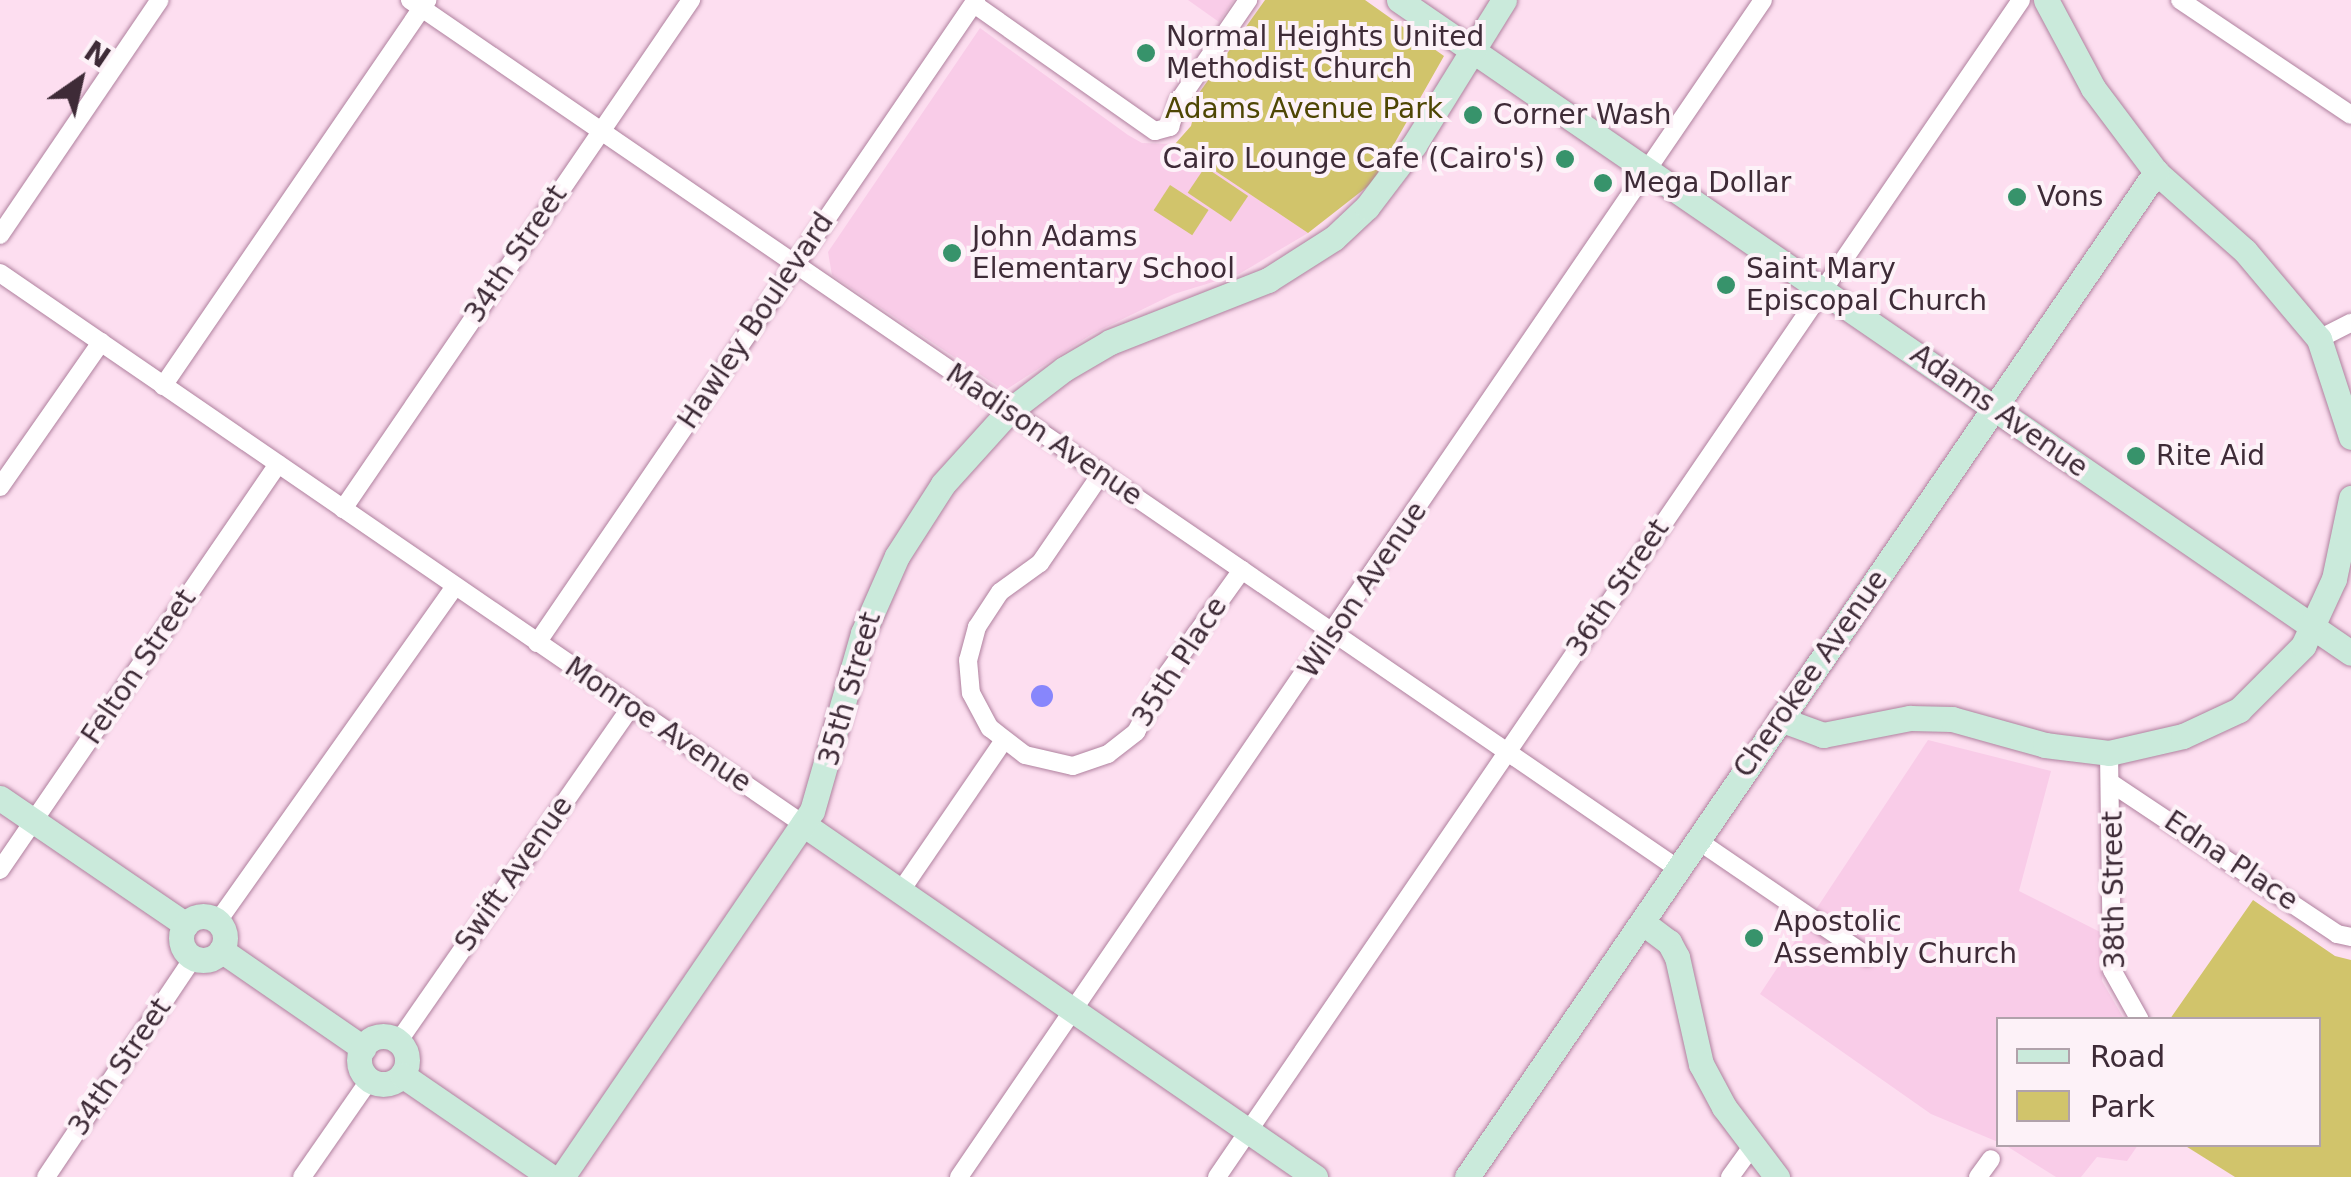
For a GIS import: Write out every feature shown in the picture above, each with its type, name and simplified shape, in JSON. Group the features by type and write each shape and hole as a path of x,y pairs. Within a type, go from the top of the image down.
{"main road":[{"name":"Adams Avenue","path":"1398,0 2351,653"},
{"name":"35th Street","path":"562,1177 803,824 832,757 863,633 885,579 942,484 1009,411 1110,342 1268,280 1334,238 1368,207 1414,146 1470,49 1504,0"},
{"path":"2046,0 2093,88 2156,172 2245,251 2319,339 2351,438"},
{"name":"Cherokee Avenue","path":"1467,1177 2156,172"},
{"path":"1780,719 1823,735 1910,718 1952,719 2045,745 2109,753 2183,736 2229,717 2277,677 2315,628 2351,498"},
{"path":"0,798 186,924"},
{"name":"Monroe Avenue","path":"803,824 1315,1177"},
{"path":"198,916 218,922 225,933 221,950 208,959 194,958 183,946 186,924 198,916"},
{"path":"1642,922 1668,942 1677,958 1702,1064 1752,1146 1777,1177"},
{"path":"221,950 363,1048"},
{"path":"378,1037 398,1042 406,1056 402,1074 388,1084 370,1079 360,1061 363,1048 378,1037"},
{"path":"402,1074 551,1177"}],"street":[{"path":"0,235 160,0"},
{"name":"34th Street","path":"343,509 691,0"},
{"path":"975,2 1155,131 1170,127 1178,102 1248,0"},
{"name":"Wilson Avenue","path":"959,1177 1334,633 1762,0"},
{"name":"36th Street","path":"1217,1177 1820,288 2021,0"},
{"path":"2180,0 2351,116"},
{"name":"Hawley Boulevard","path":"537,643 975,2"},
{"path":"163,386 420,3"},
{"name":"Madison Avenue","path":"420,3 794,264 1678,868"},
{"name":"Monroe Avenue","path":"0,273 803,824"},
{"path":"2319,339 2351,324"},
{"path":"0,486 101,342"},
{"name":"Felton Street","path":"0,870 278,464"},
{"name":"35th Place","path":"1101,474 1040,563 1000,592 977,627 968,660 971,693 1004,740 1056,766 1108,754 1136,732 1168,673 1242,570"},
{"path":"218,922 455,586"},
{"name":"Swift Avenue","path":"398,1042 630,707"},
{"path":"900,892 1004,740"},
{"name":"38th Street","path":"2109,753 2112,970 2138,1017"},
{"name":"Edna Place","path":"2111,783 2337,934 2351,937"},
{"path":"1697,840 1867,956"},
{"name":"34th Street","path":"46,1177 194,958"},
{"path":"302,1177 370,1079"},
{"path":"1730,1177 1752,1146"},
{"path":"1978,1177 1991,1158"}],"shaded area":[{"path":"1188,0 1234,0 1219,22"},
{"path":"980,28 1128,135 1142,143 1175,144 1308,233 1239,274 1174,294 1092,334 1007,389 999,387 832,275 828,252"},
{"path":"1042,685 1050,688 1050,704 1042,707 1034,704 1031,696 1034,688"},
{"path":"1928,740 2051,771 2019,891 2104,934 2102,981 2123,1017 1996,1017 1996,1141 1931,1114 1760,994"},
{"path":"2008,1147 2137,1147 2127,1161 2097,1157 2081,1177 2056,1177"}],"green space":[{"name":"Adams Avenue Park","path":"1265,0 1365,0 1444,56 1372,183 1308,233 1175,144 1191,126 1199,93"},
{"path":"1205,167 1248,196 1231,222 1188,193"},
{"path":"1170,185 1209,210 1192,235 1154,210"},
{"path":"2253,900 2335,956 2351,960 2351,1177 2235,1177 2187,1147 2321,1147 2321,1017 2171,1017"}],"place":[{"name":"Normal Heights United Methodist Church","path":"1146,53"},
{"name":"Corner Wash","path":"1473,115"},
{"name":"Cairo Lounge Cafe (Cairo's)","path":"1565,159"},
{"name":"Mega Dollar","path":"1603,183"},
{"name":"Vons","path":"2017,197"},
{"name":"John Adams Elementary School","path":"952,253"},
{"name":"Saint Mary Episcopal Church","path":"1726,285"},
{"name":"Rite Aid","path":"2136,456"},
{"name":"Apostolic Assembly Church","path":"1754,938"}]}
